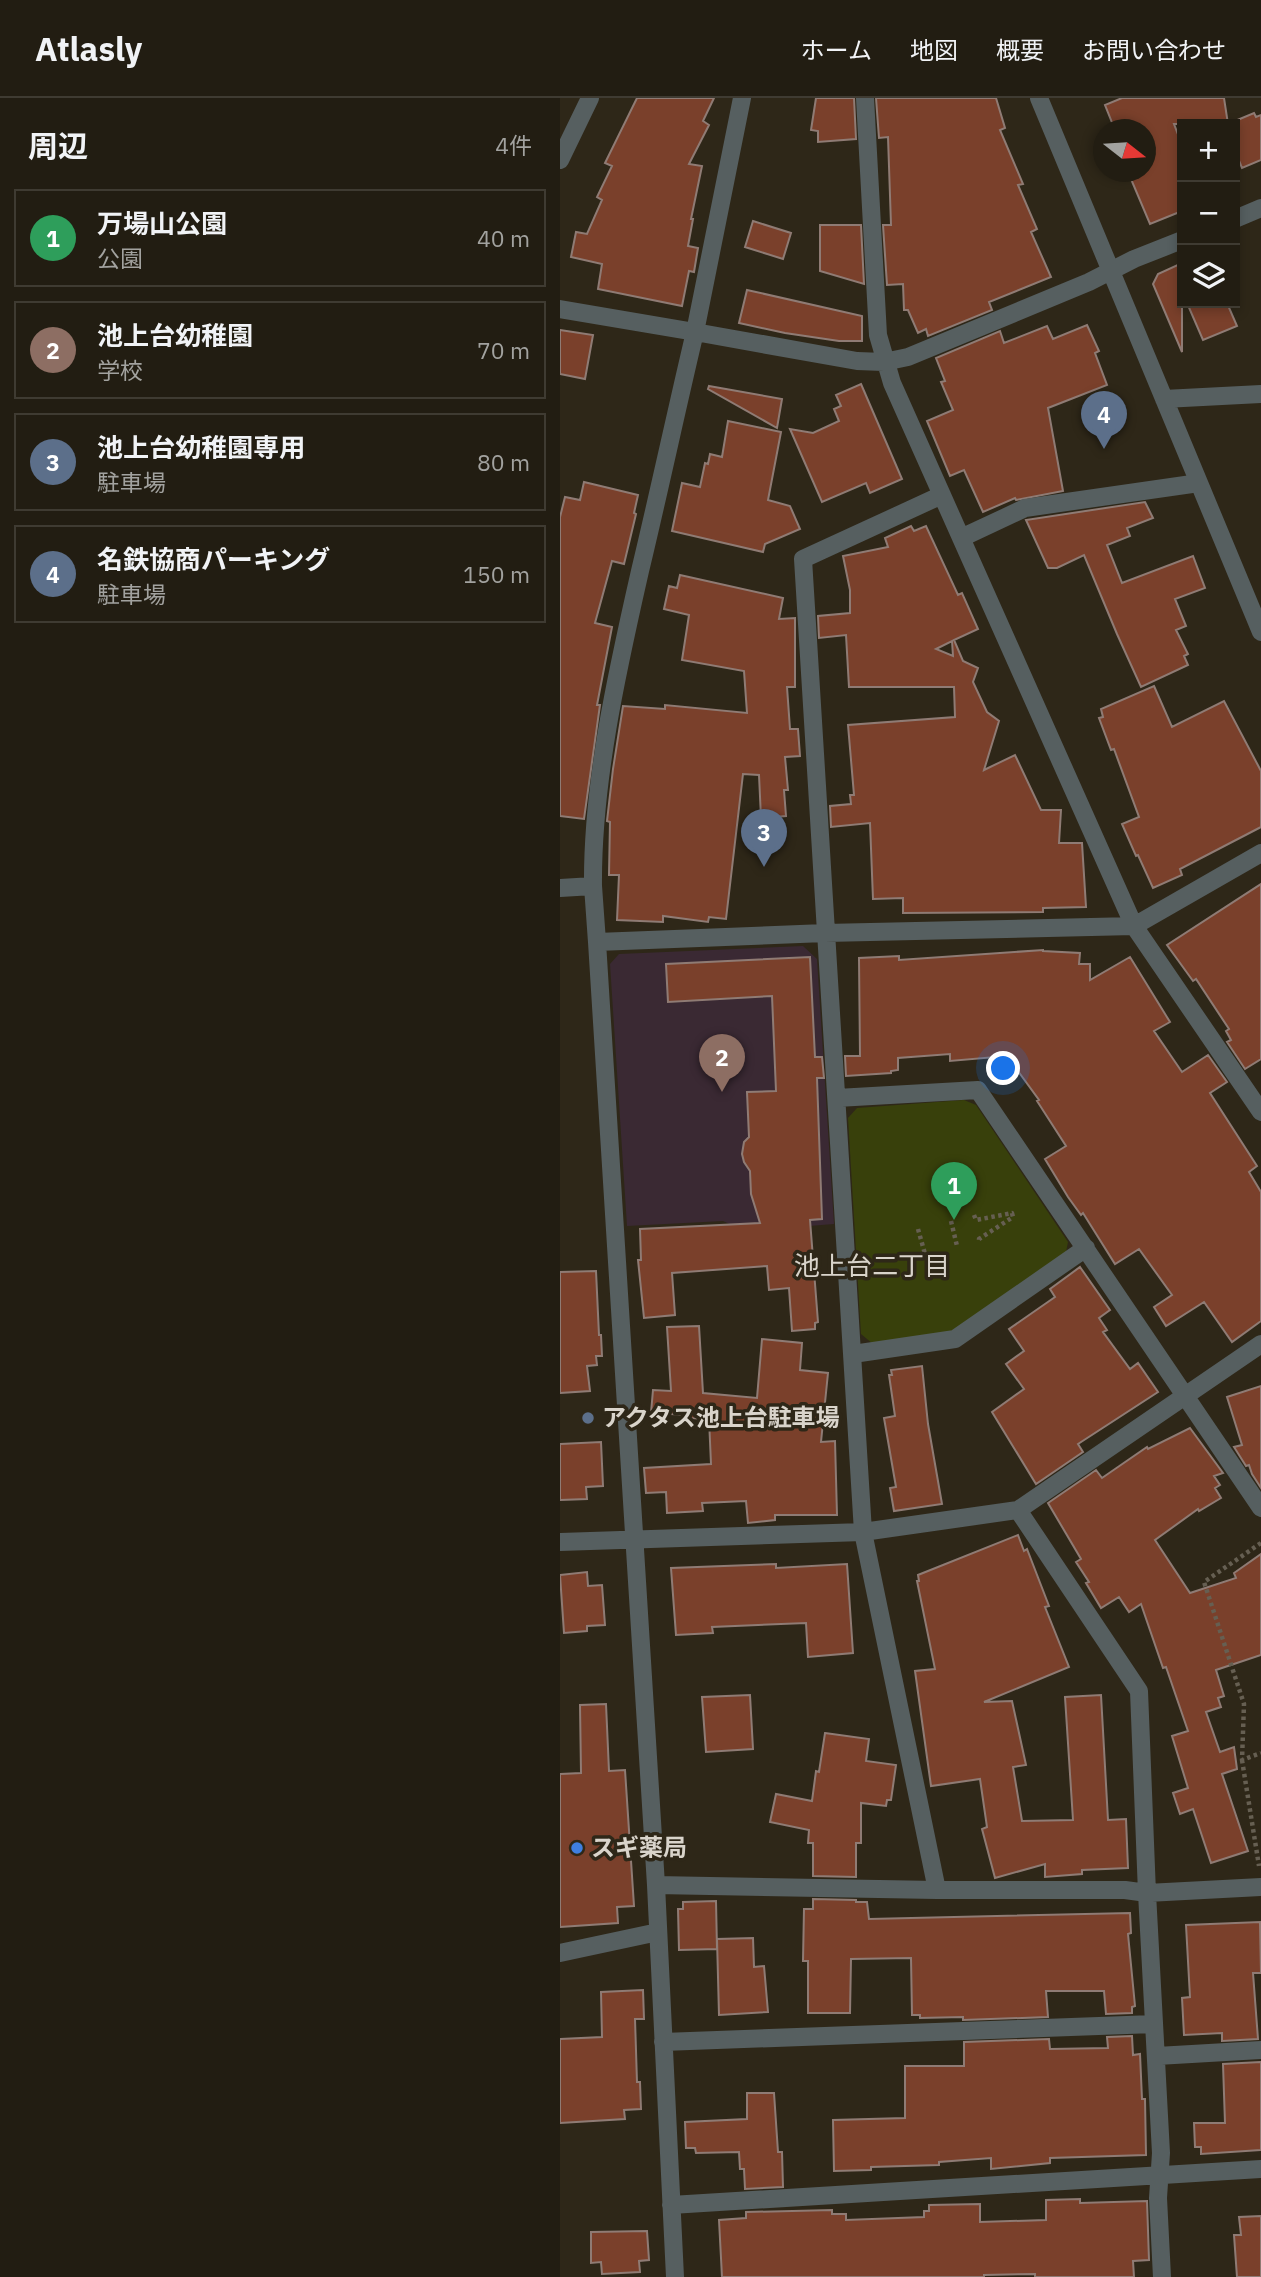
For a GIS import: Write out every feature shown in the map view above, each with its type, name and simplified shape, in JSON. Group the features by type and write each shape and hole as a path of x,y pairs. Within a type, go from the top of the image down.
{"street":[{"path":"560,160 590,98"},
{"path":"675,2277 656,1885 592,862 602,771 619,665 695,332 742,98"},
{"path":"865,98 878,335 892,383 1134,926 1261,1112"},
{"path":"1039,98 1261,632"},
{"path":"1240,217 1261,208"},
{"path":"560,309 857,361 884,362 908,357 1177,242"},
{"path":"1164,398 1261,394"},
{"path":"961,538 1025,508 1199,483"},
{"path":"936,1890 863,1532 803,559 942,495"},
{"path":"597,942 825,933 1134,926 1261,853"},
{"path":"560,888 593,887"},
{"path":"837,1098 978,1090 1261,1508"},
{"path":"853,1354 955,1339 1086,1248"},
{"path":"560,1542 863,1532 1018,1510 1261,1344"},
{"path":"1018,1510 1139,1691 1161,2153 1159,2176 1162,2277"},
{"path":"656,1885 1125,1890 1147,1893 1261,1887"},
{"path":"560,1953 658,1932"},
{"path":"663,2042 1154,2024"},
{"path":"1157,2056 1261,2050"},
{"path":"671,2206 1261,2169"}],"path":[{"path":"974,1215 976,1220 1012,1213 1013,1217 979,1241"},
{"path":"951,1221 957,1247"},
{"path":"918,1229 925,1254"},
{"path":"1261,1543 1203,1582 1244,1704 1242,1760 1261,1873"},
{"path":"1242,1760 1261,1753"}],"shaded area":[{"path":"803,946 817,959 834,1224 745,1231 723,1221 627,1226 610,964 619,954"}],"green space":[{"path":"964,1100 976,1105 1068,1242 1065,1257 954,1332 873,1344 861,1334 848,1118 857,1108"}],"building":[{"path":"637,98 714,98 703,121 709,125 689,164 702,166 688,246 698,248 694,272 689,271 682,306 598,289 602,264 571,257 576,232 587,234 602,200 597,197 612,166 605,163"},
{"path":"816,98 854,98 856,139 818,142 818,131 811,130"},
{"path":"876,98 996,98 1005,128 1000,130 1023,184 1018,185 1037,229 1031,232 1051,277 989,302 992,310 928,336 926,329 918,333 908,310 904,310 903,284 887,285 883,225 891,225 888,137 879,138"},
{"path":"1122,98 1224,98 1227,119 1177,119 1177,124 1174,124 1177,132 1177,213 1150,224 1132,182 1156,182 1156,119 1111,119 1105,105"},
{"path":"1254,113 1256,117 1261,115 1261,160 1242,168 1240,163 1240,119"},
{"path":"753,221 791,233 783,259 745,247"},
{"path":"820,225 861,225 864,284 820,271"},
{"path":"1177,265 1177,308 1182,308 1182,352 1153,284 1158,274"},
{"path":"747,290 862,316 862,341 839,341 739,323"},
{"path":"1189,308 1229,308 1237,326 1203,340"},
{"path":"1087,325 1099,351 1095,353 1107,385 1048,408 1063,491 1016,500 1015,498 983,512 964,470 950,476 927,421 953,410 941,382 945,381 936,358 1000,331 1004,343 1047,326 1053,339"},
{"path":"560,330 593,335 585,379 560,374"},
{"path":"861,384 902,479 870,493 866,483 822,502 790,429 813,433 839,421 834,409 841,406 836,395"},
{"path":"709,386 782,399 777,428 708,389"},
{"path":"728,421 781,432 768,500 790,506 800,529 765,544 763,552 672,531 682,483 700,487 705,463 708,464 710,454 722,457"},
{"path":"584,482 638,495 624,564 612,561 595,623 612,627 597,705 600,705 584,819 560,816 560,517 565,497 580,500"},
{"path":"1145,502 1153,518 1127,528 1130,536 1107,545 1122,583 1193,556 1205,588 1175,599 1186,626 1176,630 1188,654 1184,656 1188,665 1141,687 1084,555 1057,568 1048,568 1026,520"},
{"path":"911,526 914,531 926,526 958,595 962,593 978,629 954,640 963,661 978,668 973,682 987,712 999,721 984,770 1015,755 1041,810 1061,810 1059,843 1082,843 1086,907 1043,908 1043,912 903,913 903,898 873,899 870,823 831,827 830,806 851,804 850,795 854,795 848,725 955,717 954,687 849,687 846,635 819,638 818,616 850,613 850,590 843,556 888,547 885,538","holes":["952,641 953,656 936,649"]},
{"path":"680,575 783,598 779,619 795,618 795,687 787,687 790,729 798,729 800,756 785,757 788,790 784,790 786,816 761,818 759,775 743,774 726,919 709,917 708,922 663,916 663,922 617,920 619,875 609,875 610,822 607,821 623,706 665,709 665,705 747,713 744,671 682,660 689,615 664,609 669,586 677,588"},
{"path":"1154,686 1172,727 1224,701 1261,771 1261,827 1180,869 1182,875 1153,888 1122,824 1139,817 1114,749 1111,750 1099,718 1103,717 1101,709"},
{"path":"1261,884 1261,1059 1245,1069 1227,1042 1231,1040 1226,1031 1229,1029 1196,979 1193,981 1167,945"},
{"path":"1043,950 1080,953 1079,964 1090,964 1090,980 1130,957 1170,1022 1154,1031 1182,1072 1208,1055 1227,1082 1210,1093 1257,1166 1249,1172 1261,1192 1261,1321 1232,1342 1204,1302 1166,1326 1154,1307 1172,1295 1139,1249 1115,1264 1045,1159 1066,1146 1037,1101 1039,1100 1007,1056 950,1061 950,1054 898,1058 898,1070 891,1073 846,1076 845,1056 860,1056 859,958 899,956 899,960"},
{"path":"810,957 815,1057 822,1057 824,1078 817,1078 822,1219 810,1220 818,1322 815,1323 815,1329 792,1331 789,1288 769,1290 767,1266 672,1273 675,1315 644,1318 638,1260 641,1260 640,1229 760,1223 751,1194 750,1171 742,1154 744,1142 749,1137 747,1092 776,1091 772,996 668,1002 666,964"},
{"path":"1080,1267 1110,1310 1099,1318 1107,1330 1103,1332 1130,1369 1138,1363 1158,1392 1078,1444 1083,1452 1036,1484 992,1412 1024,1389 1006,1364 1024,1351 1009,1329 1055,1297 1050,1289"},
{"path":"596,1271 602,1356 596,1356 597,1365 587,1366 590,1391 560,1393 560,1272"},
{"path":"699,1326 703,1393 757,1398 762,1339 802,1343 800,1370 828,1373 821,1442 835,1441 837,1515 775,1515 775,1520 748,1523 746,1501 702,1503 703,1511 667,1513 666,1492 646,1493 644,1468 711,1464 709,1419 651,1413 653,1390 671,1391 667,1327"},
{"path":"922,1366 928,1424 942,1504 894,1511 890,1488 896,1487 884,1418 895,1416 889,1375 892,1375 891,1370"},
{"path":"1261,1386 1261,1488 1249,1465 1246,1466 1234,1447 1242,1445 1227,1397"},
{"path":"1190,1428 1223,1473 1214,1476 1220,1485 1215,1488 1221,1498 1199,1511 1198,1509 1155,1540 1190,1593 1236,1578 1234,1573 1261,1554 1261,1655 1216,1670 1224,1696 1218,1698 1221,1707 1206,1712 1220,1752 1234,1747 1237,1769 1222,1774 1248,1851 1211,1863 1193,1809 1180,1814 1173,1793 1188,1788 1172,1736 1188,1731 1141,1604 1129,1612 1119,1597 1101,1608 1076,1562 1081,1559 1048,1503 1096,1470 1102,1478 1147,1447 1148,1449"},
{"path":"601,1442 603,1486 586,1487 587,1499 560,1500 560,1444"},
{"path":"1018,1535 1024,1551 1027,1549 1049,1606 1045,1607 1069,1667 984,1702 1012,1701 1026,1765 1013,1767 1022,1821 1073,1820 1065,1697 1101,1695 1108,1820 1126,1819 1128,1868 1082,1870 1082,1874 1045,1877 1045,1864 995,1878 982,1829 987,1827 980,1779 931,1786 915,1671 935,1669 918,1575"},
{"path":"776,1564 776,1568 847,1564 853,1653 808,1657 806,1623 712,1627 713,1633 676,1635 671,1568"},
{"path":"587,1572 588,1586 602,1585 605,1625 587,1626 587,1631 564,1633 560,1575"},
{"path":"750,1695 753,1749 706,1752 702,1697"},
{"path":"606,1704 609,1771 625,1770 634,1906 617,1907 618,1923 560,1927 560,1774 581,1773 580,1705"},
{"path":"825,1733 869,1739 866,1761 896,1765 891,1800 887,1800 886,1806 861,1803 861,1843 856,1843 856,1877 813,1876 813,1843 808,1843 809,1830 770,1822 776,1794 812,1801"},
{"path":"813,1899 867,1902 869,1919 1130,1913 1131,1933 1128,1934 1135,2006 1132,2007 1132,2013 1106,2014 1104,1991 1046,1991 1048,2017 963,2020 963,2017 920,2018 920,2015 912,2015 911,1958 851,1959 850,2013 808,2013 808,1961 803,1961 804,1909 813,1909"},
{"path":"716,1901 717,1949 679,1950 678,1909 683,1909 683,1902"},
{"path":"1260,1922 1261,1973 1253,1973 1258,2039 1222,2041 1222,2033 1184,2035 1182,1998 1190,1997 1186,1925"},
{"path":"753,1938 754,1967 764,1966 768,2012 719,2015 717,1939"},
{"path":"643,1990 644,2019 635,2019 637,2082 640,2082 641,2109 624,2110 625,2119 560,2123 560,2039 602,2037 601,1992"},
{"path":"1132,2036 1133,2055 1140,2054 1142,2099 1145,2099 1146,2155 1050,2158 1050,2163 991,2169 991,2158 939,2162 939,2165 834,2171 833,2120 905,2118 905,2066 964,2066 964,2042 1049,2039 1050,2049 1108,2048 1107,2037"},
{"path":"1261,2062 1261,2150 1201,2154 1201,2147 1195,2147 1194,2123 1225,2123 1223,2064"},
{"path":"747,2093 774,2093 778,2152 782,2152 783,2187 745,2189 744,2169 740,2169 739,2152 696,2153 695,2148 686,2148 685,2122 747,2119"},
{"path":"1080,2199 1080,2203 1147,2201 1149,2260 1133,2261 1134,2277 1035,2277 1035,2274 984,2277 722,2277 719,2220 746,2218 746,2212 832,2210 832,2214 846,2214 846,2220 924,2217 924,2211 929,2211 929,2205 980,2204 980,2222 1046,2220 1046,2200"},
{"path":"1261,2216 1261,2277 1237,2277 1234,2235 1241,2235 1239,2217"},
{"path":"647,2231 649,2260 639,2261 640,2272 602,2274 601,2262 591,2263 591,2232"}],"place":[{"name":"名鉄協商パーキング","path":"1104,449"},
{"name":"池上台幼稚園専用","path":"764,867"},
{"name":"池上台幼稚園","path":"722,1092"},
{"name":"万場山公園","path":"954,1220"},
{"name":"アクタス池上台駐車場","path":"588,1418"},
{"name":"スギ薬局","path":"577,1848"}],"district":[{"name":"池上台二丁目","path":"872,1266"}]}
